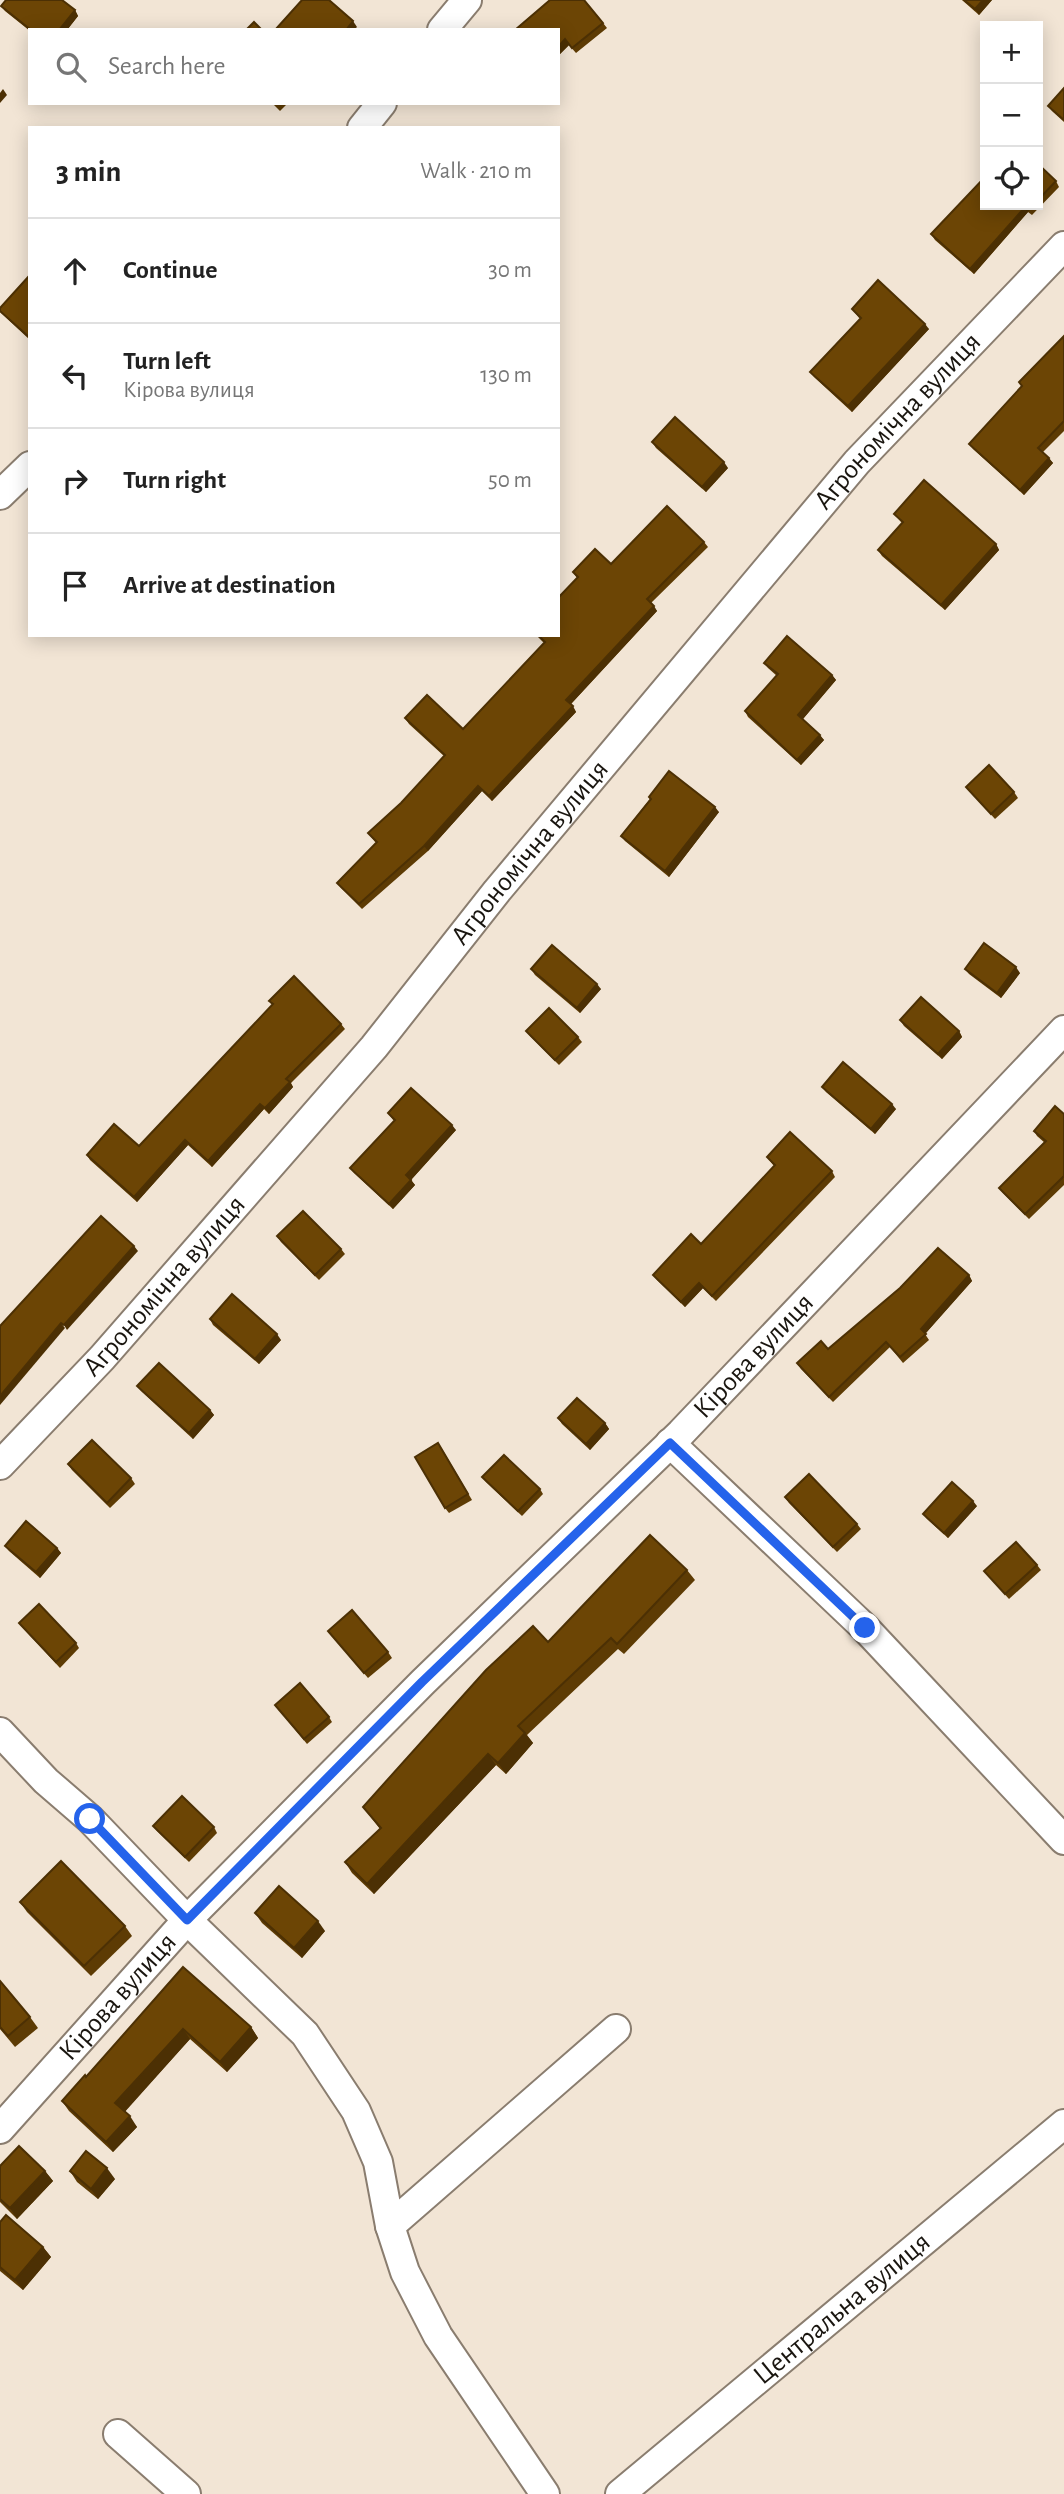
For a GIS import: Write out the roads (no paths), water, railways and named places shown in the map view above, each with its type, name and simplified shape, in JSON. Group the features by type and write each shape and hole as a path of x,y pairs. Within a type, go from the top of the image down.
{"street":[{"path":"444,28 467,0"},
{"path":"364,126 380,105"},
{"name":"Агрономічна вулиця","path":"0,1465 102,1358 374,1047 497,891 857,462 1064,246"},
{"path":"0,495 28,468"},
{"name":"Кірова вулиця","path":"0,2129 187,1920 422,1682 670,1443 1064,1030"},
{"path":"670,1443 865,1628 1064,1840"},
{"path":"0,1732 46,1781 90,1819 187,1920 305,2034 356,2111 373,2149 390,2226 405,2272 438,2336 545,2494"},
{"path":"390,2226 616,2029"},
{"name":"Центральна вулиця","path":"620,2494 1064,2124"},
{"path":"118,2434 186,2494"}]}
